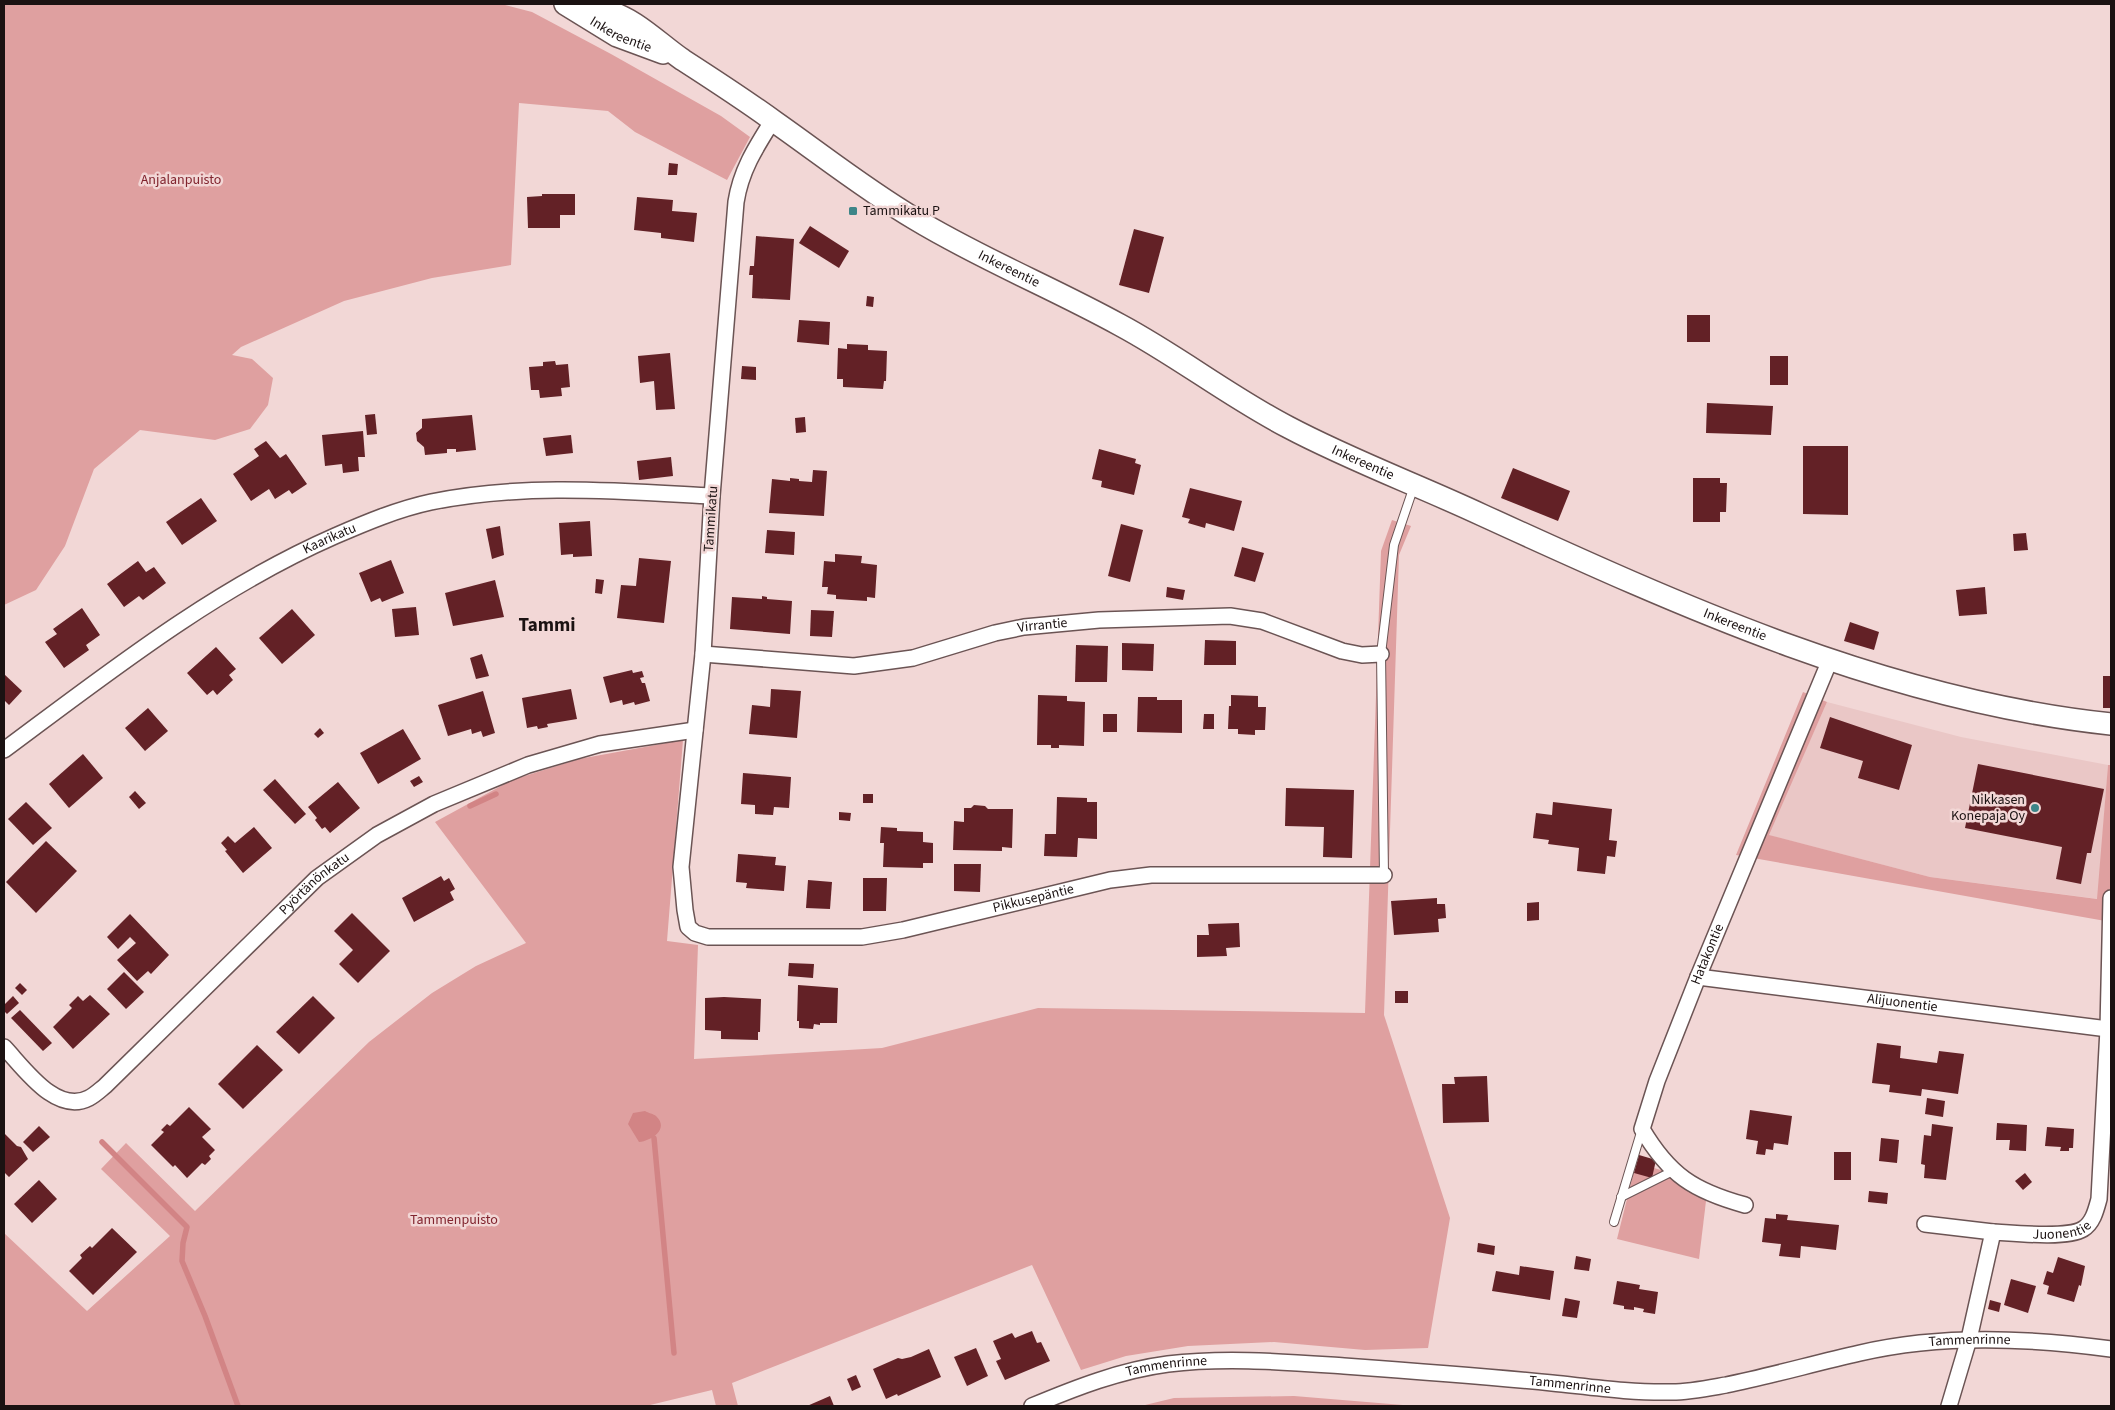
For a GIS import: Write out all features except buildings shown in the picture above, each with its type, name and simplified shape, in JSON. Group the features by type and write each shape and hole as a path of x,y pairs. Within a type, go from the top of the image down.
{"street":[{"name":"Inkereentie","path":"565,4 617,36 680,58"},
{"name":"Inkereentie","path":"589,4 607,10 631,22 680,58 773,120 882,199 919,222 1123,326 1254,409 1291,429 1650,590 1830,660 1877,676 1955,696 2022,711 2111,724"},
{"name":"Tammikatu","path":"688,927 684,910 681,868 703,654 712,496 736,202 740,180 749,158 773,120"},
{"name":"Kaarikatu","path":"4,750 138,651 204,607 265,570 368,522 429,502 500,493 597,489 712,496"},
{"name":"Virrantie","path":"703,654 854,666 913,658 996,633 1024,627 1098,620 1230,616 1262,621 1342,651 1362,656 1381,654"},
{"name":"Hatakontie","path":"1642,1129 1657,1081 1698,977 1830,660"},
{"name":"Pyörtänönkatu","path":"4,1048 44,1089 59,1099 72,1102 88,1098 105,1086 318,878 377,835 434,804 528,765 600,744 695,730"},
{"name":"Pikkusepäntie","path":"688,927 694,934 708,937 862,937 903,930 1110,880 1151,876 1384,875"},
{"name":"Juonentie","path":"1993,1232 2074,1233 2088,1225 2094,1215 2099,1199 2108,1028 2111,898"},
{"name":"Alijuonentie","path":"1698,977 2108,1028"},
{"path":"1642,1129 1658,1154 1673,1171 1702,1191 1745,1205"},
{"path":"1924,1224 1993,1232 1969,1339 1949,1406"},
{"name":"Tammenrinne","path":"1032,1406 1093,1383 1133,1371 1168,1364 1221,1361 1272,1361 1450,1373 1613,1389 1674,1392 1747,1381 1863,1352 1921,1343 1969,1339 2066,1343 2111,1349"}],"lane":[{"path":"1384,875 1381,654 1394,545 1415,484"},
{"path":"1614,1222 1642,1129"},
{"path":"1621,1197 1673,1171"}],"shaded area":[{"path":"1827,702 1961,737 2108,765 2098,899 1930,877 1768,835"},
{"path":"645,1111 656,1116 661,1125 657,1134 639,1142 628,1124 633,1113"}],"green space":[{"name":"Anjalanpuisto","path":"4,4 501,4 532,12 611,54 721,116 750,137 727,180 635,132 608,111 519,103 511,265 432,278 344,301 241,347 232,355 252,359 273,378 268,405 250,429 215,440 140,430 94,469 65,546 36,590 4,605"},
{"name":"Tammenpuisto","path":"1392,520 1411,526 1399,555 1384,1015 1450,1218 1428,1348 1365,1350 1274,1342 1188,1346 1126,1356 1081,1370 1032,1265 732,1383 738,1406 716,1406 712,1390 646,1406 4,1406 4,1233 87,1311 170,1236 101,1169 126,1143 195,1211 369,1042 432,993 476,966 526,943 435,822 512,780 579,759 683,740 667,941 698,945 694,1059 882,1048 1038,1008 1365,1013 1381,551"},
{"path":"1803,692 1827,702 1769,835 1930,877 2097,899 2108,765 2111,765 2111,922 1736,855"},
{"path":"1636,1163 1661,1170 1706,1201 1699,1259 1617,1239"},
{"path":"1294,1396 1415,1406 1141,1406 1174,1398"}],"waterway":[{"path":"470,806 496,794"},
{"path":"654,1138 674,1353"},
{"path":"102,1142 187,1227 183,1243 182,1261 205,1316 238,1406"}],"place":[{"name":"Tammikatu P","path":"853,211"},
{"name":"Nikkasen Konepaja Oy","path":"2035,808"}],"district":[{"name":"Tammi","path":"547,625"}]}
